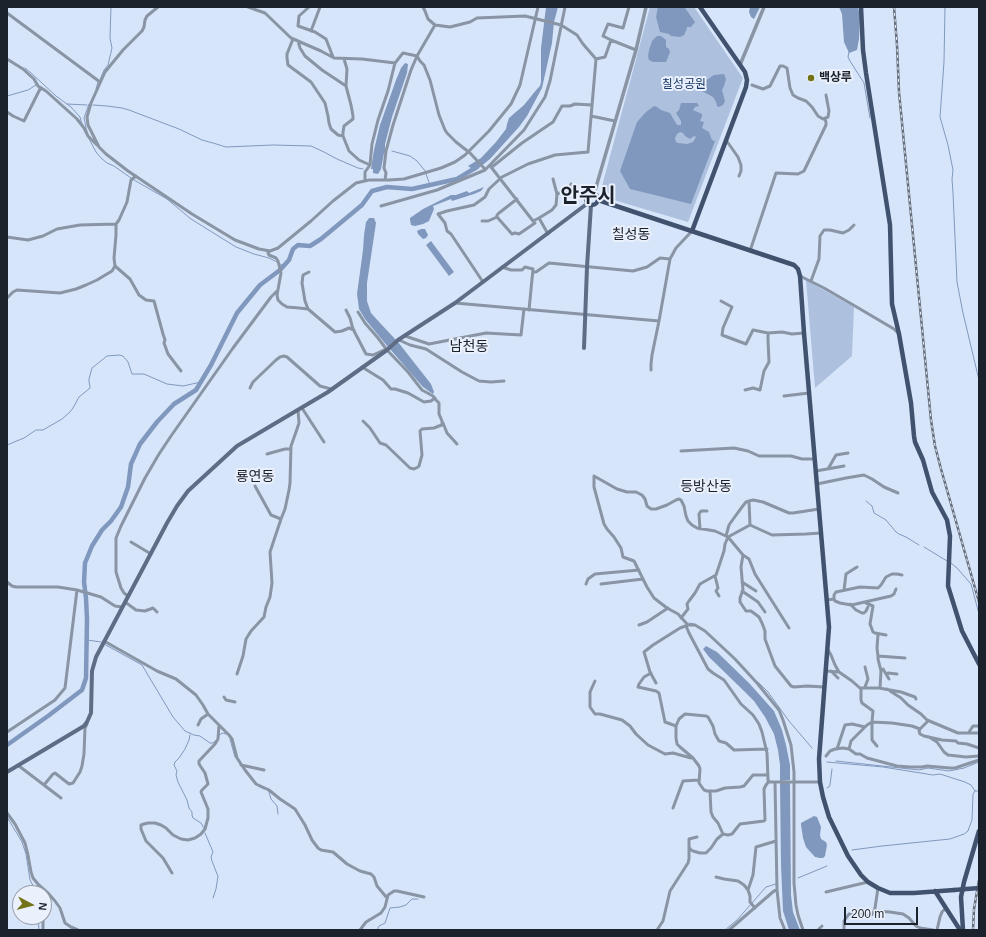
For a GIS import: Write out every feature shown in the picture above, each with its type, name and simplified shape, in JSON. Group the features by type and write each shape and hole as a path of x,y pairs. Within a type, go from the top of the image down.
{"main road":[{"path":"692,231 747,84 747,76 700,7"},
{"path":"861,7 863,50 866,73 890,224 892,304 899,334 911,403 913,431 915,442 923,460 932,492 947,520 950,532 948,586 964,635 979,664"},
{"path":"584,348 590,204 586,200 587,196 590,194 594,194 598,197 598,200 794,265 798,269 800,276 829,628 828,671 824,687 819,759 820,782 827,811 843,847 854,867 868,882 878,888 890,893 914,893 979,888"},
{"path":"7,772 84,726 87,722 91,713 92,671 96,657 177,506 188,492 237,446 331,389 399,340 455,303 578,210 590,204 596,204 598,200"},
{"path":"962,930 961,897 979,831"},
{"path":"935,891 962,930"}],"street":[{"path":"99,147 90,129 87,118 91,103 105,72 114,60 143,29 147,16 158,7"},
{"path":"248,7 265,13 293,39 334,58 362,59 396,63"},
{"path":"309,7 299,16 298,26 326,39 334,58"},
{"path":"423,7 428,19 435,25 450,27 470,22 477,18 525,16 560,25 577,35 596,59 588,152 555,155 528,164 501,178 489,189 485,197 474,205 438,214 447,231 451,234 483,282"},
{"path":"7,59 23,69 34,79 38,86 46,91 77,119 88,136 110,158 192,214 228,236 259,249 270,250 278,248 356,183 365,181 404,179 441,168 460,159 469,152 489,131 511,104 520,85 537,20 538,7"},
{"path":"491,167 524,130 546,97 565,7"},
{"path":"629,7 623,28 608,24 603,36 636,50"},
{"path":"594,194 636,50 646,7"},
{"path":"740,65 764,7"},
{"path":"311,31 322,8"},
{"path":"7,13 100,82"},
{"path":"385,180 386,173 384,168 386,151 393,125 411,70 417,56 435,25"},
{"path":"293,39 287,54 288,65 311,82 325,102 331,129 338,135 343,136"},
{"path":"596,59 605,57 611,40"},
{"path":"298,41 305,56 322,70 337,79 341,84 346,86"},
{"path":"365,181 365,172 370,165 372,144 378,120 396,63 403,53 417,56 424,65 430,80 442,124 447,133 459,145 469,152 485,169"},
{"path":"344,59 347,69 346,86 353,118 344,126 343,136 349,152 359,160 370,165"},
{"path":"752,86 763,89 770,86 780,66 784,66 787,68 790,88 793,95 806,101 818,116 823,120 825,119"},
{"path":"7,112 24,121 40,89 42,89"},
{"path":"750,251 776,173 798,174 804,171 826,125 825,119 828,116 829,111 826,95"},
{"path":"381,206 437,190 491,167 522,143 553,122 562,106 570,106 575,104 592,105"},
{"path":"591,116 615,121"},
{"path":"77,119 82,120 87,118"},
{"path":"726,140 738,157 741,165 739,176"},
{"path":"491,167 535,224 519,234 512,234 497,217"},
{"path":"7,298 17,290 57,293 76,289 97,280 112,271 115,266 116,224 127,202 130,180 136,176"},
{"path":"533,221 555,207 557,194 553,179"},
{"path":"557,194 569,189 571,184"},
{"path":"482,221 488,221 497,217 499,212 517,199"},
{"path":"539,218 548,234"},
{"path":"7,237 28,240 39,238 57,229 91,224 116,224"},
{"path":"811,281 819,259 820,236 824,230 843,233 854,225"},
{"path":"651,370 650,364 670,259 676,248 692,231"},
{"path":"270,250 268,253 278,261 281,273 277,298 285,307 308,309"},
{"path":"533,272 536,272 549,263 633,271 648,267 660,258 670,259"},
{"path":"115,266 130,279 139,295 146,300 154,301 168,354 181,372"},
{"path":"502,267 511,270 522,270 525,267 533,269 529,310"},
{"path":"309,272 303,275 302,283 308,309 335,332 349,328 354,330"},
{"path":"800,276 894,329 899,334"},
{"path":"128,596 121,588 116,572 116,538 121,526 152,466 170,436 237,342 277,291"},
{"path":"721,302 732,308 723,328 722,335 746,344 753,330 792,334 804,333"},
{"path":"455,303 659,321"},
{"path":"405,336 429,344 486,333 521,335 524,309"},
{"path":"346,310 366,354 372,355 387,349"},
{"path":"358,312 365,323 422,390 433,396 439,403 439,414 447,433 457,444"},
{"path":"745,390 753,388 760,390 764,371 769,362 768,332"},
{"path":"399,340 410,345 426,349 479,381 504,381"},
{"path":"426,349 429,344"},
{"path":"250,388 276,360 284,356 320,386 331,389"},
{"path":"362,367 383,380 391,389 408,393 424,402 431,401 435,398"},
{"path":"784,396 809,392"},
{"path":"300,409 324,442"},
{"path":"237,674 243,656 246,639 251,631 264,618 272,583 270,552 285,509 290,483 290,446 299,423 300,409"},
{"path":"363,421 370,428 380,443 386,445 410,468 414,469 419,466 422,455 420,431 422,429 434,428 442,425 442,421"},
{"path":"680,452 734,448 748,451 759,456 791,456 802,459 815,458"},
{"path":"266,454 290,449"},
{"path":"828,469 836,455 848,452"},
{"path":"816,471 844,466"},
{"path":"817,484 864,475 898,492"},
{"path":"689,847 693,851 706,853 717,838 723,834 732,834 739,824 765,821 764,788 769,781 767,748 757,720 741,704 724,680 708,669 688,633 687,625 682,618 654,598 634,561 624,557 621,548 605,526 594,487 594,476 617,489 639,493 644,497 648,508 651,509 667,505 679,499 681,500 688,521 700,529 712,530 727,536 743,556 749,559 756,574 789,628"},
{"path":"255,486 271,515 281,519"},
{"path":"682,618 688,609 688,602 700,584 714,576 724,551 729,525 746,502 753,500 764,502 789,513 819,509"},
{"path":"749,501 750,525"},
{"path":"700,529 699,514 701,511 707,511"},
{"path":"750,525 772,535 821,533"},
{"path":"727,536 750,525"},
{"path":"131,542 151,554"},
{"path":"743,556 741,567 742,591 740,600 746,611 751,611 760,619 774,664 790,685 794,687 824,687"},
{"path":"844,590 846,574 858,567"},
{"path":"586,584 588,579 595,574 639,570"},
{"path":"834,599 835,592 860,587 878,588 886,577 892,574 902,575"},
{"path":"714,576 718,588 716,591 719,596"},
{"path":"601,584 643,578"},
{"path":"7,582 12,586"},
{"path":"742,582 756,591"},
{"path":"7,587 58,587 78,590 101,597 115,606 122,607"},
{"path":"827,600 834,599 840,603 850,604 866,603 868,601 891,596 894,594 896,589"},
{"path":"7,732 55,700 65,688 78,590"},
{"path":"742,591 758,602 765,612"},
{"path":"125,602 136,610 144,611 153,608 157,612"},
{"path":"866,603 873,606 870,624 873,632 886,635"},
{"path":"850,604 862,613 866,611 868,606"},
{"path":"639,625 647,622 668,608"},
{"path":"656,684 644,652 652,645 687,625 697,626 705,631 724,649 757,683 779,710 784,720 791,745 794,772 794,883 796,905 803,930"},
{"path":"878,634 877,648 881,670 880,688"},
{"path":"103,642 184,684 196,695 208,714 232,739 235,752 241,765 256,784 269,790 295,809 318,848 333,852 346,864 360,871 371,874 374,877 377,886 387,898"},
{"path":"828,650 838,672"},
{"path":"878,656 905,658"},
{"path":"865,687 868,679 866,667"},
{"path":"881,670 883,669 889,679"},
{"path":"828,671 838,672 861,689 862,703 873,711 872,740 877,746"},
{"path":"828,671 838,678"},
{"path":"651,673 644,677 638,687 659,693 666,722 676,726"},
{"path":"886,674 897,674"},
{"path":"595,681 590,692 590,707 595,714 622,720 630,726 648,745 665,754 693,758"},
{"path":"860,688 887,689 901,692 916,699"},
{"path":"887,689 901,698 928,721 958,732 978,733"},
{"path":"224,697 226,700 235,702"},
{"path":"198,725 201,719 208,714"},
{"path":"767,748 734,750 726,743 719,741 713,726 706,716 685,714 678,719 676,726 677,744 698,764 700,769 699,783 704,790 716,791 725,788 744,786 753,775 768,776"},
{"path":"920,729 928,721"},
{"path":"44,785 53,774 69,784 73,783 82,766 87,722"},
{"path":"849,749 851,741 872,722 892,723 912,726 920,729"},
{"path":"837,749 845,725 852,724 865,727"},
{"path":"172,873 163,858 146,841 141,826 148,823 161,825 173,835 181,839 188,840 195,838 206,829 208,809 201,792 208,784 199,761 218,739 218,725"},
{"path":"969,732 973,726 979,726"},
{"path":"920,729 920,734 942,740 956,741 958,743 979,748"},
{"path":"928,736 937,742 948,755 966,757 979,756"},
{"path":"826,756 830,751 837,749 849,749 856,754 860,754 867,758 897,766 910,767 927,766 955,768 979,760"},
{"path":"241,765 264,770"},
{"path":"19,766 61,798"},
{"path":"674,808 683,781 699,780"},
{"path":"769,781 820,782"},
{"path":"775,782 777,890 780,918 785,930"},
{"path":"710,791 711,812 723,834"},
{"path":"7,813 15,824 25,843 32,876 55,901 60,908 65,922 78,930"},
{"path":"657,930 662,921 670,891 688,863 690,839 697,836"},
{"path":"748,890 753,875 756,847 776,840"},
{"path":"716,877 742,882 748,890 750,902 755,908"},
{"path":"826,892 868,882"},
{"path":"844,930 844,921 849,914 855,913 868,916 872,914 874,911 878,888"},
{"path":"730,930 777,890"},
{"path":"360,930 366,922 381,913 385,907 388,895 394,891 424,897"},
{"path":"937,930 942,912 946,908"},
{"path":"874,911 903,914 916,926 933,930"},
{"path":"818,930 822,926"}],"green space":[{"name":"칠성공원","path":"650,7 694,7 743,78 688,222 607,198 602,186"},
{"path":"806,280 854,307 852,356 815,388"}],"shaded area":[{"path":"546,7 558,7 542,88 527,116 519,127 490,159 475,171 468,166 481,158 496,142 506,129 509,118 524,105 540,86 541,48"},
{"path":"658,7 685,8 695,22 691,27 687,27 684,35 680,37 671,36 660,32 656,17"},
{"path":"750,7 760,7 754,19 751,17 749,12"},
{"path":"839,7 858,7 860,17 857,50 849,53 844,42 842,14"},
{"path":"657,36 661,36 666,40 666,47 670,52 666,62 653,62 649,60 648,56 652,41"},
{"path":"405,63 408,64 407,73 392,117 385,144 385,153 381,169 378,174 373,173 373,169 371,169 380,125 396,80"},
{"path":"724,74 726,79 722,90 725,101 723,105 719,107 717,106 713,97 702,91 702,83 714,75"},
{"path":"681,103 697,103 699,106 695,107 693,110 702,114 700,121 704,122 702,128 709,132 712,140 715,141 691,204 630,189 620,171 637,122 646,112 654,106 657,107 670,113 677,125 681,125 681,121 676,113 679,110","holes":["680,132 690,139 694,136 696,137 693,142 687,144 676,142 675,138 677,134"]},
{"path":"484,187 481,191 474,194 452,201 451,199 433,206 434,209 429,221 415,226 411,225 410,218 423,209 451,195 456,195 467,191 469,193"},
{"path":"369,218 374,218 376,223 367,283 367,301 371,313 396,340 388,347 365,319 359,309 357,294 366,222"},
{"path":"425,229 428,235 426,238 423,239 418,234 417,231"},
{"path":"431,241 454,272 449,276 426,245"},
{"path":"398,342 431,384 434,392 433,394 423,387 390,349"},
{"path":"706,646 717,652 749,683 774,711 782,730 786,745 790,765 790,780 780,781 778,750 774,734 765,717 754,701 709,657 703,649"},
{"path":"780,783 790,783 791,895 793,912 800,930 789,930 783,911"},
{"path":"814,816 817,817 821,827 821,839 826,842 827,845 825,856 823,858 815,857 806,847 803,838 801,823"}],"waterway":[{"path":"100,80 108,65 112,48 110,38 111,7"},
{"path":"945,7 944,62 940,117 953,170 952,179 957,282 979,380"},
{"path":"849,52 848,57 864,83 870,118"},
{"path":"25,68 56,96 71,107 80,117 82,124"},
{"path":"96,89 98,82"},
{"path":"7,96 28,90 36,85"},
{"path":"67,104 87,105"},
{"path":"87,132 84,118 89,104"},
{"path":"93,105 129,110 179,129 202,140 226,147 273,145 311,146 337,159 363,169"},
{"path":"88,137 101,158 131,178"},
{"path":"392,151 410,156 417,161 426,172"},
{"path":"7,745 82,690 86,678 87,619 84,582 85,563 92,546 102,530 111,521 121,507 128,487 131,464 140,444 157,422 174,404 196,390 211,365 237,313 260,285 280,270 289,260 293,249 298,245 310,246 321,239 362,205 372,191 387,187 412,189 457,179 477,167"},
{"path":"426,174 430,185"},
{"path":"134,180 167,199 191,219 236,247 277,262"},
{"path":"280,264 284,266"},
{"path":"7,445 24,438 36,430 43,430 62,419 70,412 79,397 90,388 89,379 92,368 107,356 123,356 128,362 132,374 144,374 167,384 183,386 201,382"},
{"path":"866,501 872,506 874,513 886,520 896,532 919,545"},
{"path":"924,547 947,561"},
{"path":"951,563 971,584 979,614"},
{"path":"689,623 694,624"},
{"path":"87,640 101,642"},
{"path":"104,644 142,665 173,717 185,731 200,736 210,743 215,741"},
{"path":"758,682 768,692 789,721 812,748"},
{"path":"219,735 223,733 226,734"},
{"path":"190,735 185,749 174,765 177,771 176,775 178,782 187,800 193,818 201,823 204,828"},
{"path":"230,739 235,757"},
{"path":"836,761 919,770 928,768 949,771 964,768 979,762"},
{"path":"827,762 883,767 933,775 940,774 965,782 971,785 975,791 979,791"},
{"path":"827,788 830,785 832,769"},
{"path":"258,786 264,789"},
{"path":"267,790 271,799 277,806 278,814"},
{"path":"852,850 950,839 964,834 968,831 972,820 973,794 975,791"},
{"path":"7,817 22,842 26,854 30,880 33,885"},
{"path":"205,833 213,852 211,857 218,876 213,898"},
{"path":"798,878 827,866"},
{"path":"725,930 737,920 766,887 776,884"},
{"path":"377,930 379,926 385,923 390,908 400,907 406,905 412,899 418,899"},
{"path":"39,925 39,930"}],"railway":[{"path":"894,7 899,92 931,420 935,446 941,469 979,602"},
{"path":"973,930 974,909 979,880"}],"place":[{"name":"백상루","path":"811,78"}],"district":[{"name":"안주시","path":"588,196"},
{"name":"칠성동","path":"631,235"},
{"name":"남천동","path":"469,347"},
{"name":"룡연동","path":"255,477"},
{"name":"등방산동","path":"706,487"}]}
